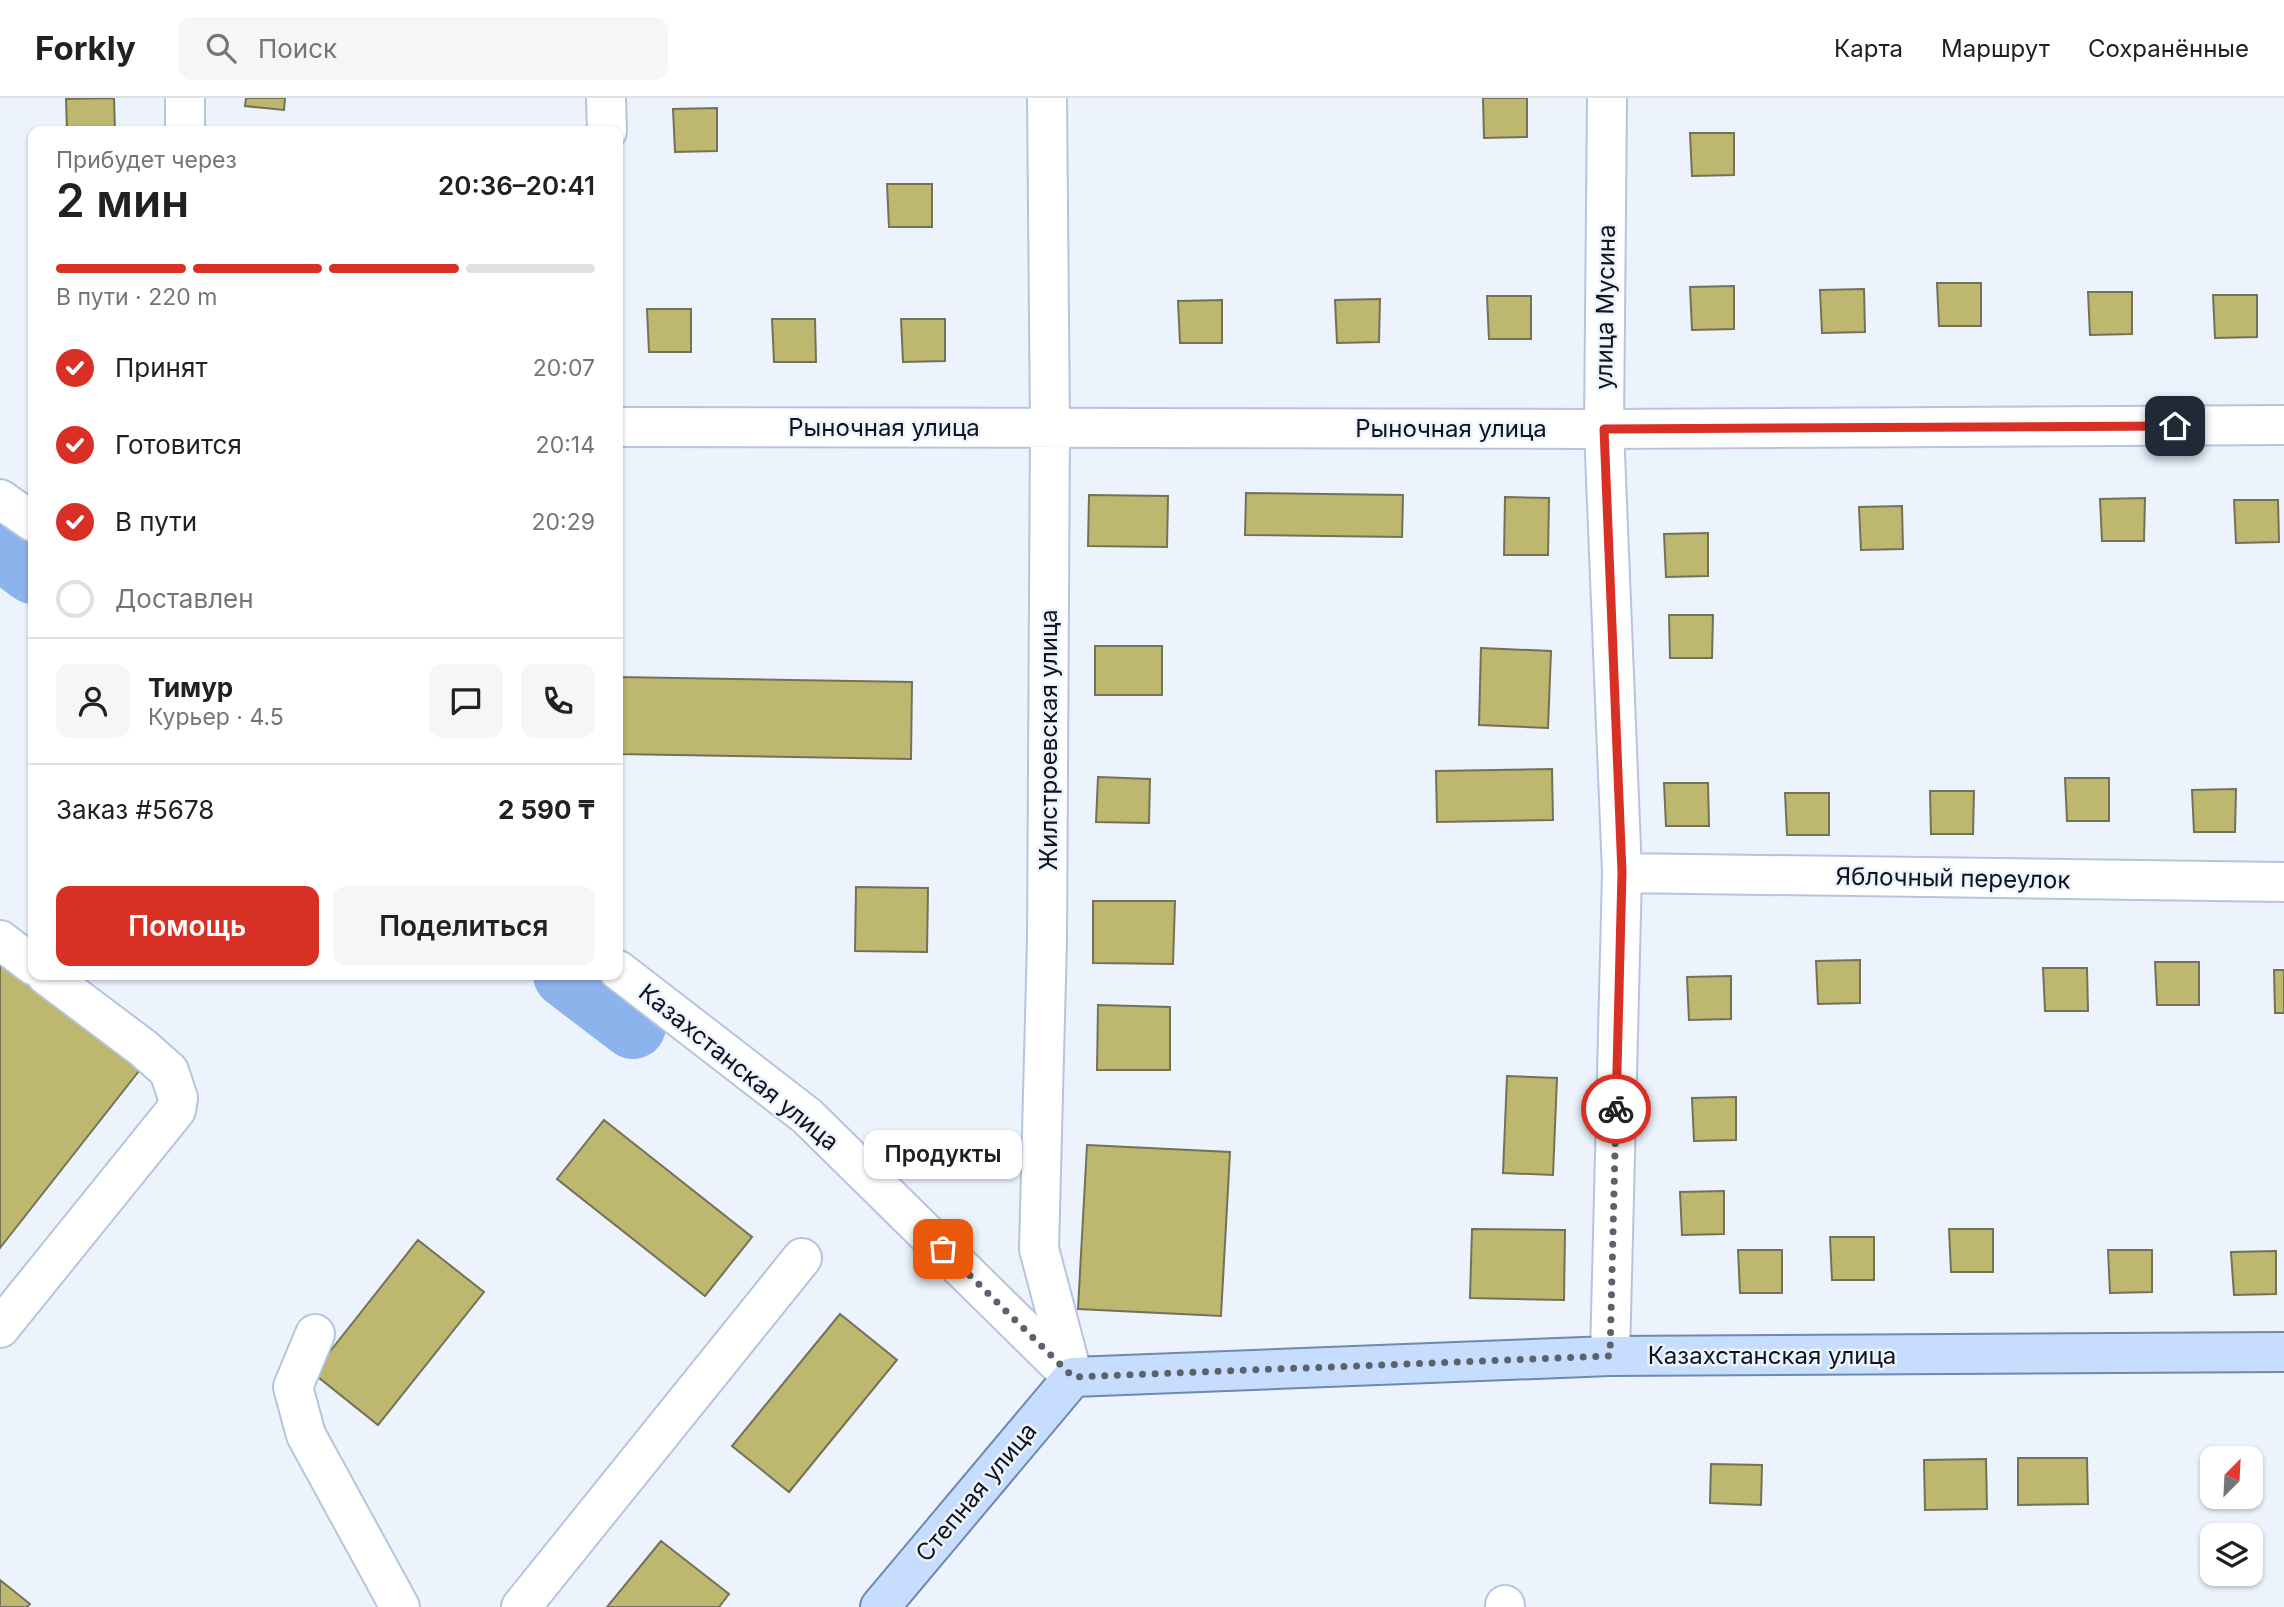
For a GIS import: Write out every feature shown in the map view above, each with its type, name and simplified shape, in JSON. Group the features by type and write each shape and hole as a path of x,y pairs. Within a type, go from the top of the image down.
{"main road":[{"name":"Казахстанская улица","path":"1073,1377 1610,1356 2284,1352"},
{"name":"Степная улица","path":"880,1607 1073,1377"}],"street":[{"path":"185,98 185,126"},
{"path":"606,98 607,126"},
{"name":"Жилстроевская улица","path":"1047,98 1050,427 1047,953 1039,1249 1073,1377"},
{"name":"улица Мусина","path":"1607,98 1604,429 1622,873 1610,1356"},
{"name":"Рыночная улица","path":"623,427 1604,429 2284,425"},
{"path":"0,499 28,519"},
{"name":"Яблочный переулок","path":"1622,873 2284,882"},
{"path":"0,940 28,961"},
{"name":"Казахстанская улица","path":"623,974 807,1116 1073,1377"},
{"path":"0,1328 176,1110 178,1098 169,1071 53,980"},
{"path":"521,1607 802,1258"},
{"path":"315,1334 293,1387 298,1411 306,1435 400,1607"}],"building":[{"path":"114,98 115,126 67,126 66,99"},
{"path":"246,98 285,98 284,110 245,106"},
{"path":"1483,98 1527,98 1527,137 1484,138"},
{"path":"717,108 717,151 675,152 673,109"},
{"path":"1690,133 1734,133 1734,175 1692,176"},
{"path":"887,184 932,184 932,227 889,227"},
{"path":"1937,283 1981,283 1981,326 1939,326"},
{"path":"1734,286 1734,329 1692,330 1690,287"},
{"path":"1864,289 1865,332 1822,333 1820,290"},
{"path":"2088,292 2132,292 2132,334 2090,335"},
{"path":"2213,295 2257,295 2257,337 2215,338"},
{"path":"1487,296 1531,296 1531,339 1489,339"},
{"path":"1380,299 1379,342 1337,343 1335,300"},
{"path":"1222,300 1222,343 1180,343 1178,301"},
{"path":"647,309 691,309 691,352 649,352"},
{"path":"772,319 815,319 816,362 774,362"},
{"path":"901,319 945,319 945,361 903,362"},
{"path":"1246,493 1403,495 1402,537 1245,535"},
{"path":"1089,495 1168,496 1167,547 1088,546"},
{"path":"1505,497 1549,498 1548,555 1504,555"},
{"path":"2145,498 2144,541 2102,541 2100,499"},
{"path":"2234,500 2278,500 2279,542 2236,543"},
{"path":"1902,506 1903,549 1861,550 1859,507"},
{"path":"1708,533 1708,576 1666,577 1664,534"},
{"path":"1669,615 1713,615 1712,658 1670,658"},
{"path":"1095,646 1162,646 1162,695 1095,695"},
{"path":"1481,648 1551,651 1548,728 1479,725"},
{"path":"623,677 912,682 911,759 623,754"},
{"path":"1552,769 1553,820 1437,822 1436,771"},
{"path":"1098,777 1150,779 1149,823 1096,822"},
{"path":"2065,778 2109,778 2109,821 2067,821"},
{"path":"1664,783 1708,783 1709,826 1666,826"},
{"path":"2236,789 2235,832 2194,832 2192,790"},
{"path":"1930,791 1974,791 1973,834 1931,834"},
{"path":"1785,793 1829,793 1829,835 1787,835"},
{"path":"856,887 928,888 927,952 855,951"},
{"path":"1093,901 1175,901 1173,964 1093,963"},
{"path":"0,948 28,970 28,980 41,980 146,1062 0,1248"},
{"path":"1860,960 1860,1003 1818,1004 1816,961"},
{"path":"2155,962 2199,962 2199,1005 2157,1005"},
{"path":"2043,968 2087,968 2088,1011 2045,1011"},
{"path":"2274,970 2284,970 2284,1013 2275,1013"},
{"path":"1731,976 1731,1019 1689,1020 1687,977"},
{"path":"1098,1005 1170,1007 1170,1070 1097,1070"},
{"path":"1507,1076 1557,1078 1553,1175 1503,1173"},
{"path":"1736,1097 1736,1140 1694,1141 1692,1098"},
{"path":"604,1120 752,1237 705,1296 557,1179"},
{"path":"1087,1145 1230,1152 1221,1316 1078,1309"},
{"path":"1724,1191 1724,1234 1682,1235 1680,1192"},
{"path":"1472,1229 1565,1230 1564,1300 1470,1298"},
{"path":"1949,1229 1993,1229 1993,1272 1951,1272"},
{"path":"1830,1237 1874,1237 1874,1280 1832,1280"},
{"path":"418,1240 484,1292 378,1425 313,1373"},
{"path":"1738,1250 1782,1250 1782,1293 1740,1293"},
{"path":"2108,1250 2152,1250 2152,1292 2110,1293"},
{"path":"2276,1251 2276,1294 2234,1295 2231,1252"},
{"path":"840,1314 897,1360 789,1492 732,1446"},
{"path":"2018,1458 2087,1458 2088,1504 2018,1505"},
{"path":"1986,1459 1987,1509 1925,1510 1924,1460"},
{"path":"1711,1464 1762,1465 1761,1505 1710,1503"},
{"path":"661,1541 729,1594 719,1607 607,1607"},
{"path":"0,1580 30,1604 27,1607 0,1607"}],"waterway":[{"path":"0,546 28,567"},
{"path":"573,980 633,1026"}],"way so far":[{"path":"943,1249 1073,1377 1610,1356 1616,1109"}],"place":[{"name":"Продукты","path":"943,1249"}],"route":[{"path":"1616,1109 1622,873 1604,429 2175,426"}]}
